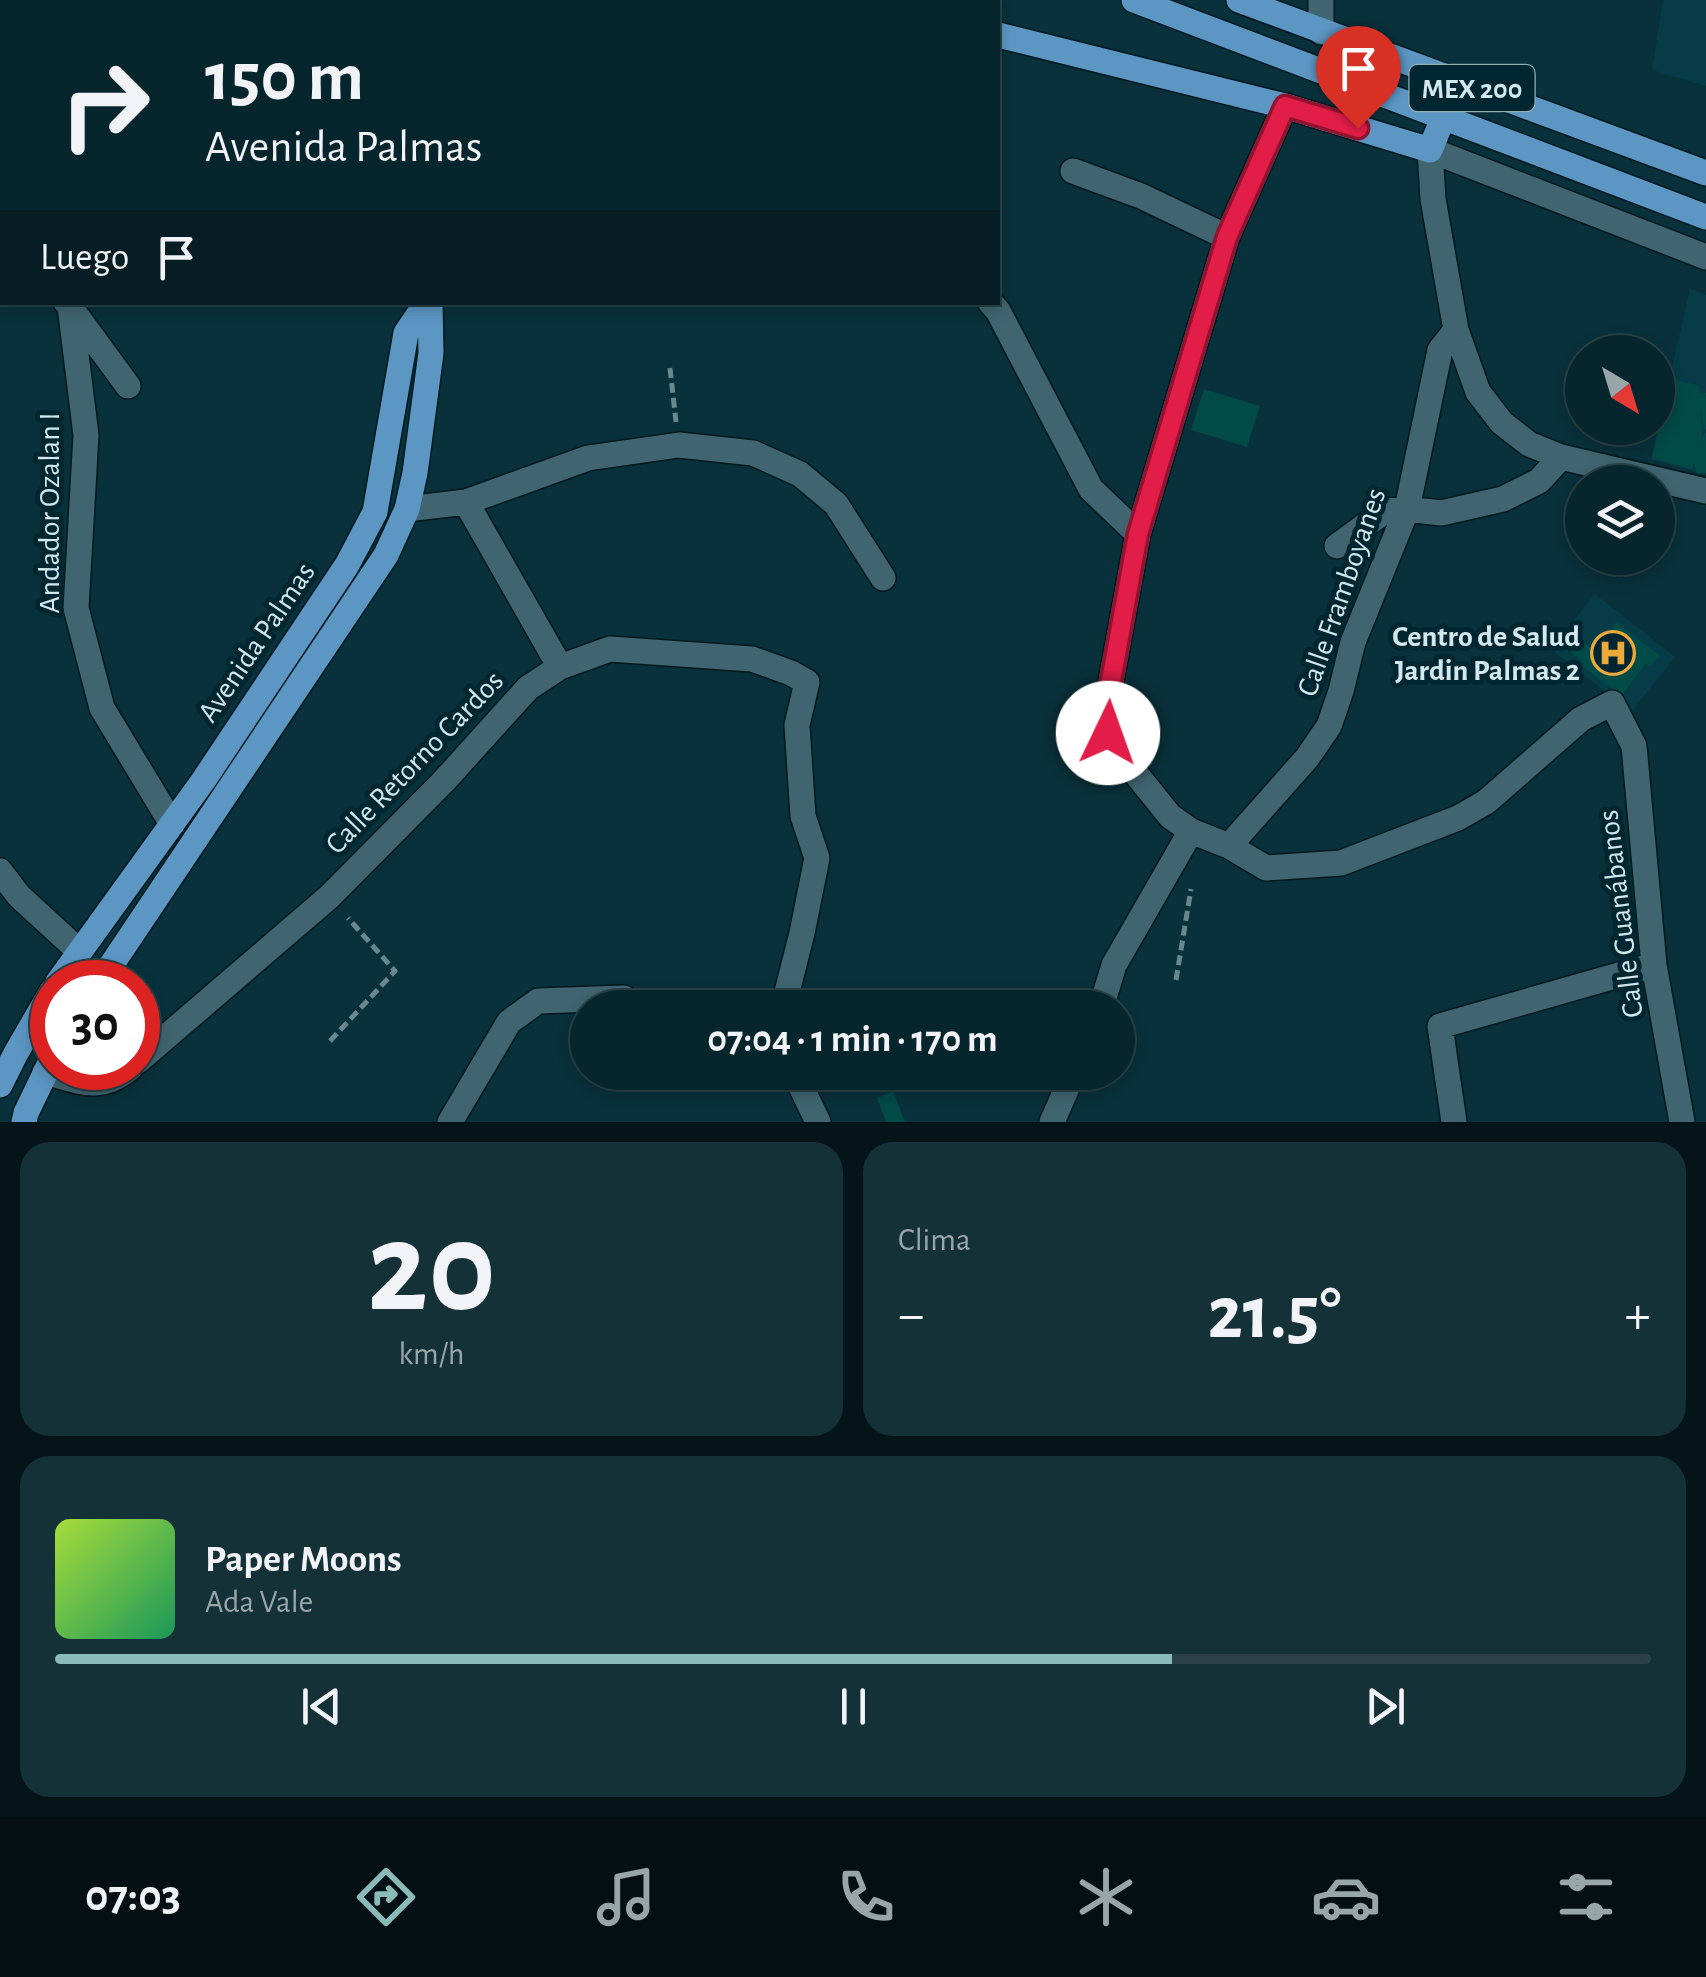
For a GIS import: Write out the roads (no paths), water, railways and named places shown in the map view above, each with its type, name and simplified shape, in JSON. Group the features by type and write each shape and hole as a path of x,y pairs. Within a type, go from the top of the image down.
{"main road":[{"name":"MEX 200","path":"1134,0 1706,216"},
{"name":"MEX 200","path":"1239,0 1706,173"},
{"path":"1000,35 1285,106 1430,150 1443,118"},
{"name":"Avenida Palmas","path":"73,960 172,824 347,565 375,512 406,333 426,305"},
{"name":"Avenida Palmas","path":"115,960 386,555 407,509 414,473 431,352 428,305"},
{"path":"0,1085 30,1028"},
{"path":"24,1122 38,1090"}],"street":[{"path":"1321,0 1321,32"},
{"path":"1229,846 1191,831 1170,816 1124,759 1108,733 1109,692 1138,534 1227,237 1285,106"},
{"path":"1706,258 1430,150 1433,199 1456,330 1478,392 1502,423 1529,444 1560,457 1706,491"},
{"path":"1073,171 1142,196 1227,237"},
{"name":"Andador Ozalan I","path":"68,305 86,435 76,608 102,708 172,824"},
{"path":"69,305 128,386"},
{"path":"993,305 1092,488 1138,534"},
{"name":"Calle Framboyanes","path":"1229,846 1307,758 1329,726 1353,642 1407,509 1440,350 1456,330"},
{"path":"407,509 466,502 588,458 678,444 753,453 800,474 836,504 883,578"},
{"path":"1337,546 1385,511 1441,513 1503,499 1540,481 1560,457"},
{"path":"466,502 560,667"},
{"name":"Calle Retorno Cardos","path":"160,1042 330,897 528,688 560,667 610,649 752,660 807,682 797,725 803,816 817,858 788,990"},
{"name":"Calle Guanábanos","path":"1229,846 1266,868 1341,863 1458,818 1486,802 1581,719 1612,703 1634,746 1654,966 1682,1122"},
{"path":"1106,990 1114,965 1191,831"},
{"path":"0,871 19,896 79,951"},
{"path":"1454,1122 1440,1026 1654,966"},
{"path":"450,1122 509,1022 538,1001 570,1000"},
{"path":"803,1090 818,1122"},
{"path":"1052,1122 1066,1090"}],"place":[{"name":"Centro de Salud Jardin Palmas 2","path":"1613,653"}]}
